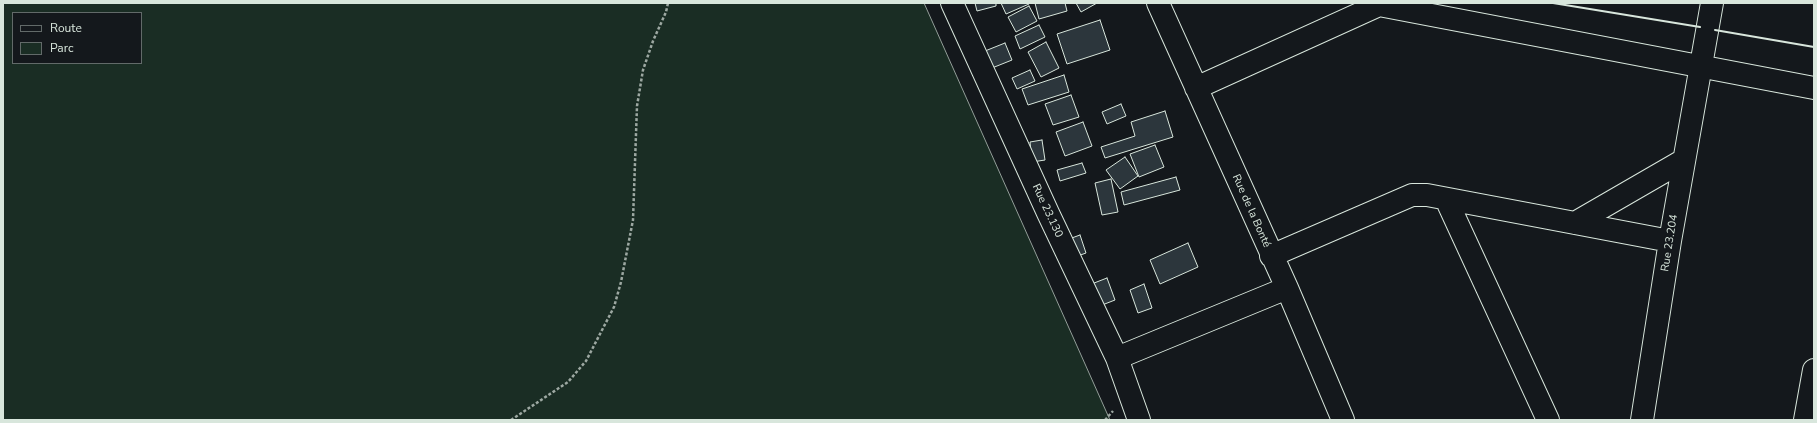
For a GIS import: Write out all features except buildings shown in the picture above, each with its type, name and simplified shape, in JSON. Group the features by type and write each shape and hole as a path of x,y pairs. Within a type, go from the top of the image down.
{"street":[{"name":"Rue 23.130","path":"952,3 1038,192 1117,358 1139,420"},
{"name":"Rue de la Bonté","path":"1158,3 1287,288 1343,420"},
{"name":"Rue 23.204","path":"1642,420 1670,241 1702,67 1712,3"},
{"path":"1196,88 1379,4 1814,88"},
{"path":"1575,223 1684,160"},
{"path":"1272,256 1412,195 1427,195 1670,241"},
{"path":"1446,199 1548,420"},
{"path":"1117,358 1287,288"},
{"path":"1805,420 1814,370"}],"path":[{"path":"511,420 568,382 586,361 614,307 621,282 633,220 637,106 643,70 653,41 666,12 668,3"}],"green space":[{"path":"3,3 924,3 1110,420 3,420"}],"wall":[{"path":"1553,3 1700,27"},
{"path":"1715,30 1814,47"}]}
